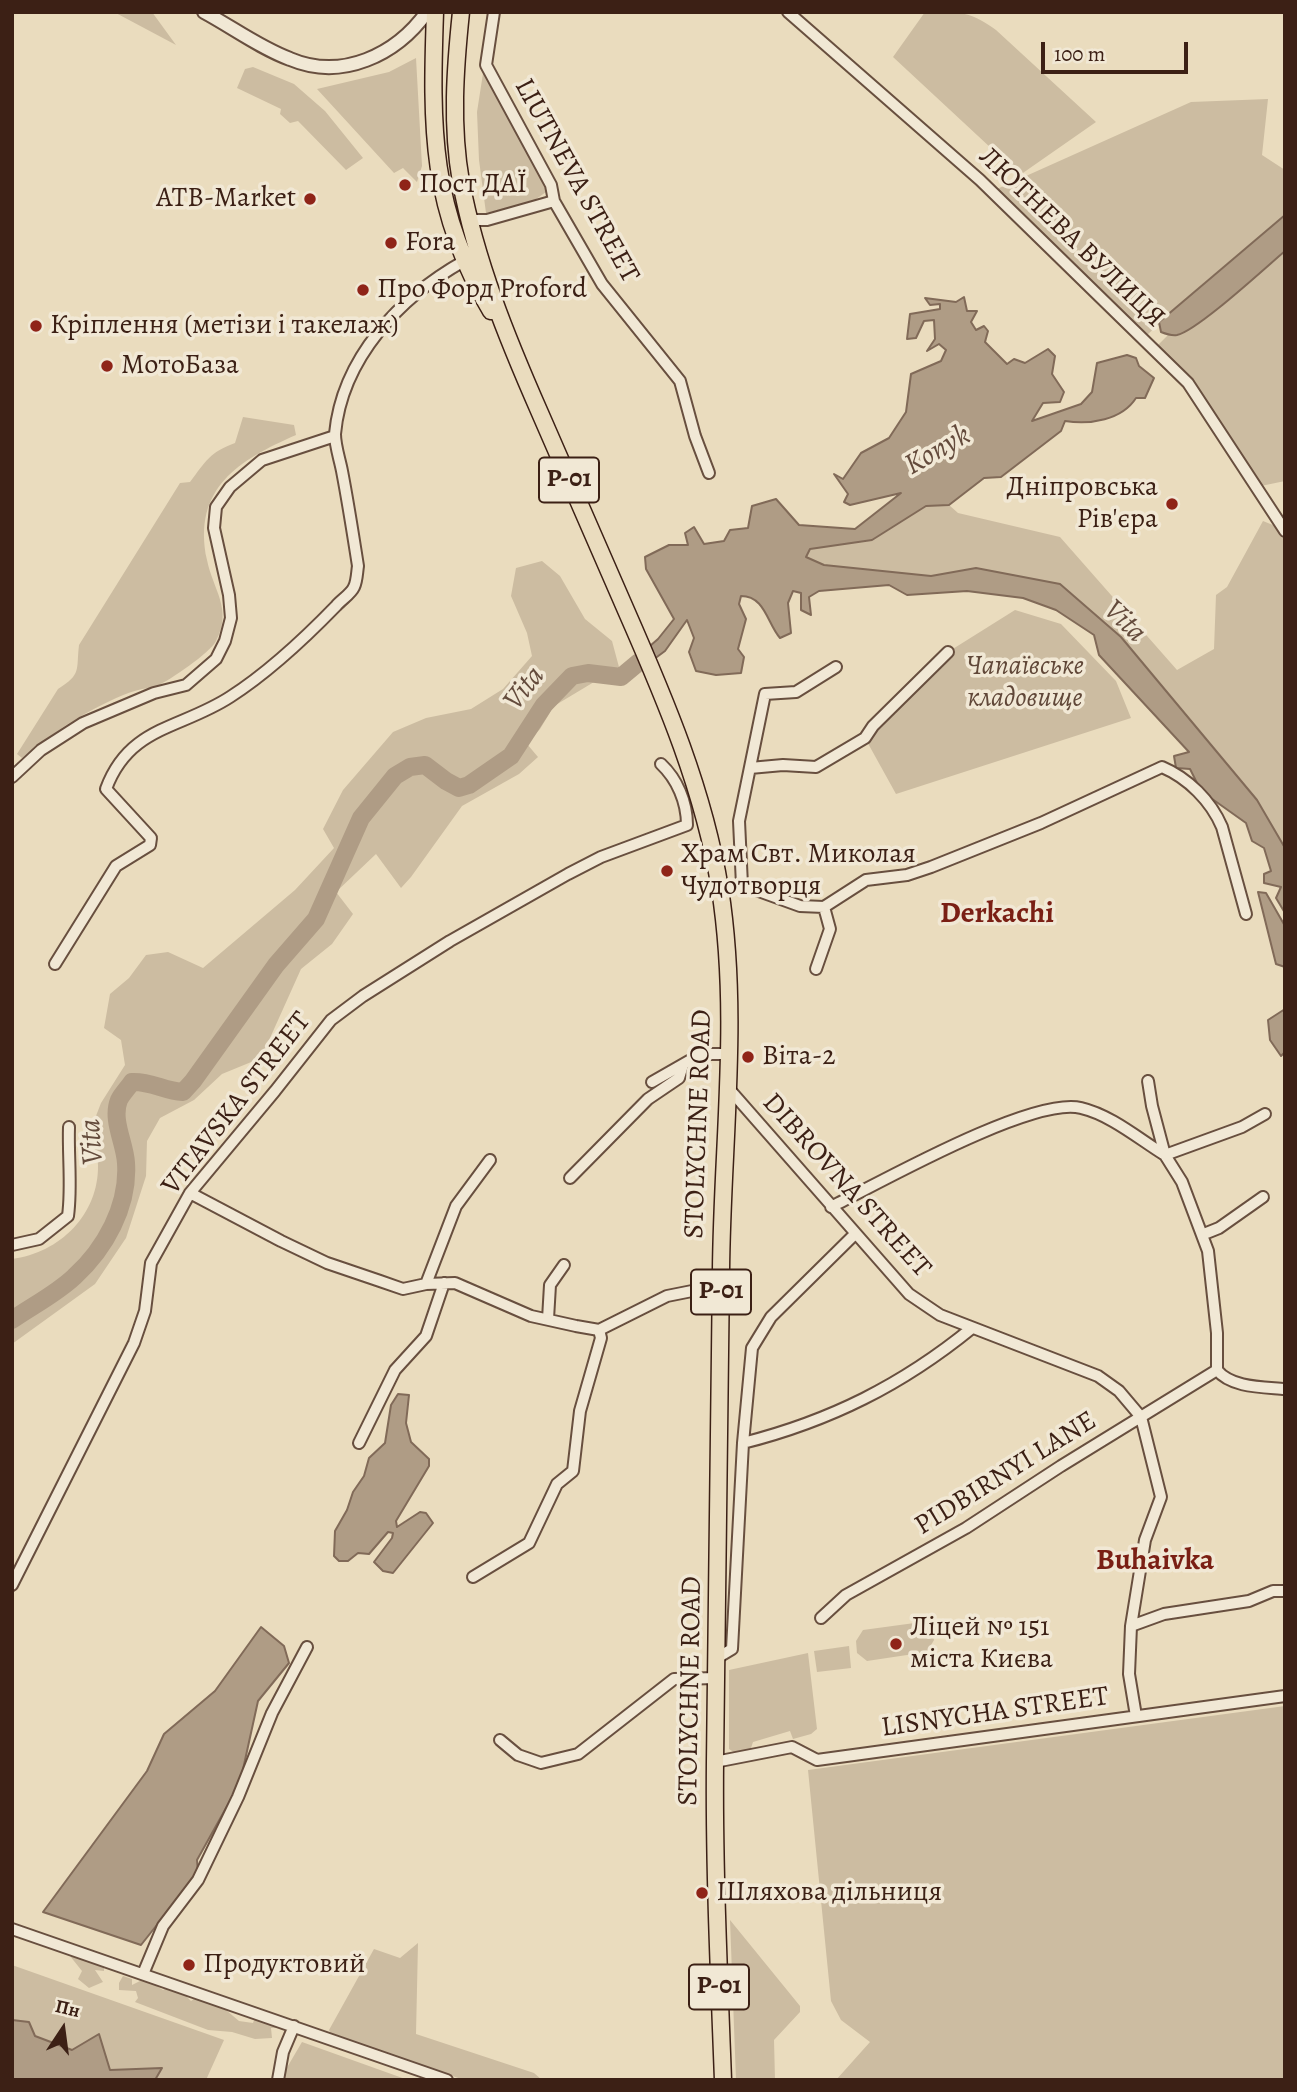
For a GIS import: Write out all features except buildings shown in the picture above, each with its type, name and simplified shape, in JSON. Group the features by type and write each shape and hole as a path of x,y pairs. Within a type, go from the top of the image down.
{"main road":[{"name":"STOLYCHNE ROAD","path":"435,12 433,71 437,160 443,199 464,261 507,337 664,699 703,808 720,891 729,983 730,1054 722,1292 715,1762 716,1894 723,2080"},
{"name":"STOLYCHNE ROAD","path":"461,12 454,119 461,182 470,220 507,337"}],"street":[{"path":"204,12 290,60 329,67 348,66 387,51 414,29 427,12"},
{"name":"LIUTNEVA STREET","path":"494,12 486,65 551,185 554,201 603,284 680,381 695,436 709,473"},
{"name":"ЛЮТНЕВА ВУЛИЦЯ","path":"788,12 980,180 1188,383 1285,531"},
{"path":"470,220 487,220 554,201"},
{"path":"55,964 116,866 150,845 151,838 106,789 113,771 133,746 156,732 229,698 272,666 354,586 358,566 335,436 344,397 358,359 371,339 430,282 464,261"},
{"path":"12,777 41,750 83,723 154,694 186,685 216,659 225,641 231,618 229,595 214,528 216,507 230,487 262,460 335,436"},
{"path":"750,768 783,765 816,767 825,763 865,738 873,726 948,652"},
{"path":"742,886 740,821 765,694 796,692 836,667"},
{"name":"VITAVSKA STREET","path":"12,1585 134,1343 145,1311 152,1263 190,1193 331,1020 363,996 450,941 568,874 601,857 687,825 687,810 673,775 661,764"},
{"path":"720,891 742,886 800,906 824,906 866,880 906,875 932,867 1041,822 1162,766 1177,773 1216,813 1246,914"},
{"path":"816,970 830,929 824,906"},
{"path":"652,1082 701,1054 730,1054"},
{"path":"570,1178 648,1099 680,1078 683,1065"},
{"path":"1149,1081 1152,1106 1165,1155 1182,1182 1204,1234 1211,1269 1217,1333 1217,1370 1226,1378 1255,1387 1285,1389"},
{"name":"DIBROVNA STREET","path":"730,1090 909,1294 940,1315 1098,1377 1119,1391 1141,1417 1161,1497 1145,1539 1131,1626 1129,1674 1136,1716"},
{"path":"831,1207 985,1131 1034,1114 1066,1107 1079,1107 1096,1113 1165,1155"},
{"path":"1165,1155 1242,1127 1265,1114"},
{"path":"12,1245 39,1239 68,1216 71,1197 69,1127"},
{"path":"426,1283 456,1206 490,1160"},
{"path":"190,1193 327,1263 403,1289 426,1283 455,1283 520,1311 548,1320 599,1330 667,1296 692,1291 722,1292"},
{"path":"1204,1234 1227,1223 1263,1197"},
{"path":"717,1658 732,1649 743,1443 752,1348 771,1317 855,1234"},
{"path":"548,1320 550,1286 564,1265"},
{"path":"359,1443 395,1370 426,1336 444,1283"},
{"path":"743,1443 790,1431 858,1403 940,1353 971,1328"},
{"path":"473,1577 529,1543 557,1484 573,1471 580,1410 601,1338 599,1330"},
{"name":"PIDBIRNYI LANE","path":"821,1618 846,1595 966,1528 1217,1370"},
{"path":"1131,1626 1164,1614 1249,1601 1273,1591 1285,1591"},
{"path":"143,1974 163,1926 198,1880 239,1797 272,1713 307,1647"},
{"path":"500,1740 518,1755 541,1763 578,1754 674,1679 717,1678"},
{"name":"LISNYCHA STREET","path":"715,1762 792,1747 817,1760 1285,1696"},
{"path":"15,1929 447,2080"},
{"path":"278,2080 283,2052 295,2026"}],"green space":[{"path":"114,12 152,12 176,45"},
{"path":"925,12 963,13 987,23 1096,122 1020,175 893,57"},
{"path":"416,58 422,166 417,182 403,168 394,173 317,89 389,72"},
{"path":"253,67 294,84 325,111 363,158 346,170 298,121 290,123 280,114 281,109 237,88 245,69"},
{"path":"484,67 546,174 546,192 532,202 486,213 479,160 477,112"},
{"path":"1268,99 1262,155 1285,170 1285,215 1147,335 997,189 1191,102"},
{"path":"1285,251 1285,481 1256,487 1188,383 1154,349 1168,335 1179,334 1215,311"},
{"path":"243,417 294,425 296,435 256,455 239,467 224,480 214,495 207,514 204,535 207,560 222,609 221,630 216,641 198,659 171,678 157,686 123,695 92,710 56,732 22,758 17,754 58,689 74,675 79,645 180,483 190,482 214,454 235,443"},
{"path":"949,505 958,513 1060,537 1177,670 1214,649 1216,595 1227,587 1263,521 1285,530 1285,848 1257,800 1121,637 976,568 931,576 824,565 805,557 809,549 872,540 926,506"},
{"path":"542,561 560,576 585,619 612,641 623,682 594,682 554,706 527,744 538,757 519,774 462,806 401,888 376,854 336,892 353,914 332,944 301,969 261,1058 222,1074 194,1100 160,1118 147,1141 146,1176 126,1238 95,1284 12,1344 12,1259 46,1249 61,1240 84,1215 97,1183 98,1161 89,1134 101,1103 125,1065 121,1040 104,1028 110,994 129,978 146,955 168,952 203,968 295,890 334,848 323,829 343,790 393,732 426,718 471,709 503,689 532,656 527,633 511,596 516,568"},
{"name":"Чапаївське кладовище","path":"1015,610 1061,624 1116,681 1131,718 896,794 865,738 948,652"},
{"path":"922,1622 931,1629 934,1640 927,1652 867,1661 857,1653 856,1641 863,1630"},
{"path":"849,1646 851,1668 817,1672 814,1651"},
{"path":"808,1653 817,1729 811,1734 793,1739 790,1731 753,1742 750,1751 735,1753 729,1749 729,1670"},
{"path":"1285,1706 1285,2080 836,2080 870,2042 841,2020 831,2001 808,1770"},
{"path":"730,1920 800,2006 800,2012 774,2040 775,2080 736,2080"},
{"path":"418,1943 416,2034 534,2073 542,2080 464,2080 331,2034 329,2030 374,1949 400,1958"},
{"path":"70,1956 104,1966 104,1971 95,1970 103,1982 89,1988 78,1979 82,1971"},
{"path":"12,1965 224,2040 206,2080 12,2080"},
{"path":"123,1976 132,1979 132,1985 142,1980 163,1990 169,1987 182,1992 191,2001 198,1996 220,2005 239,2021 253,2023 255,2017 271,2022 279,2028 271,2028 272,2038 255,2039 232,2032 208,2030 135,2002 138,1998 136,1991 119,1990"},
{"path":"302,2042 408,2080 282,2080"}],"water":[{"path":"1285,215 1285,251 1200,323 1177,335 1161,332 1159,322"},
{"name":"Konyk","path":"964,297 967,311 977,311 971,322 976,330 984,326 988,331 985,342 1007,364 1014,359 1025,363 1048,349 1055,356 1052,374 1064,392 1060,402 1043,403 1032,421 1081,404 1092,392 1097,363 1127,355 1136,358 1139,366 1154,378 1145,398 1136,398 1123,411 1105,419 1065,421 1061,431 1001,477 984,478 949,505 926,506 872,540 810,549 806,557 824,565 931,576 976,568 1060,584 1121,637 1257,800 1285,848 1285,913 1276,898 1281,887 1264,883 1264,874 1271,871 1264,848 1252,841 1246,823 1201,791 1190,769 1176,768 1174,756 1189,752 1099,655 1094,635 1056,610 1023,598 967,591 907,595 889,585 819,591 809,597 811,615 801,610 801,593 793,591 788,603 791,633 780,638 760,605 749,597 741,596 739,604 746,619 738,649 744,657 741,673 716,675 696,671 689,652 694,638 687,620 665,651 623,682 621,671 658,639 674,619 646,569 645,557 669,545 688,545 685,533 694,527 704,544 724,541 730,530 748,528 752,506 776,499 799,525 855,529 901,493 850,505 844,502 848,494 834,474 843,479 861,453 889,438 906,412 911,374 941,361 946,350 939,344 927,351 935,339 934,320 924,321 916,338 907,339 910,314 940,309 940,304 930,305 925,298 956,302"},
{"path":"1258,892 1266,893 1285,926 1285,967 1276,964"},
{"path":"1285,1009 1285,1052 1281,1056 1270,1040 1268,1020"},
{"path":"398,1394 409,1395 406,1423 411,1442 429,1459 429,1466 396,1521 397,1527 420,1512 426,1513 433,1523 393,1573 383,1571 374,1562 393,1533 388,1532 369,1554 358,1553 348,1561 339,1561 334,1556 335,1531 353,1492 364,1476 369,1458 385,1443 391,1405"},
{"path":"261,1627 284,1646 289,1663 258,1701 240,1783 197,1860 198,1873 141,1945 43,1912 147,1771 164,1734 215,1691"},
{"path":"12,2020 29,2022 35,2036 72,2050 99,2034 110,2070 162,2068 155,2080 12,2080"}],"waterway":[{"name":"Vita","path":"12,1320 74,1277 96,1253 113,1226 124,1195 126,1179 125,1155 117,1115 119,1100 132,1082 183,1092 193,1081 276,965 316,919 361,818 395,776 410,767 425,765 459,788 469,785 511,756 544,705 572,676 588,673 621,677 639,662"}],"place":[{"name":"Пост ДАЇ","path":"405,185"},
{"name":"ATB-Market","path":"310,199"},
{"name":"Fora","path":"391,243"},
{"name":"Про Форд Proford","path":"363,290"},
{"name":"Кріплення (метізи і такелаж)","path":"36,326"},
{"name":"МотоБаза","path":"107,366"},
{"name":"Дніпровська Рів'єра","path":"1172,504"},
{"name":"Храм Свт. Миколая Чудотворця","path":"667,871"},
{"name":"Віта-2","path":"748,1057"},
{"name":"Ліцей № 151 міста Києва","path":"896,1644"},
{"name":"Шляхова дільниця","path":"702,1893"},
{"name":"Продуктовий","path":"189,1965"}],"district":[{"name":"Derkachi","path":"997,915"},
{"name":"Buhaivka","path":"1155,1562"}]}
